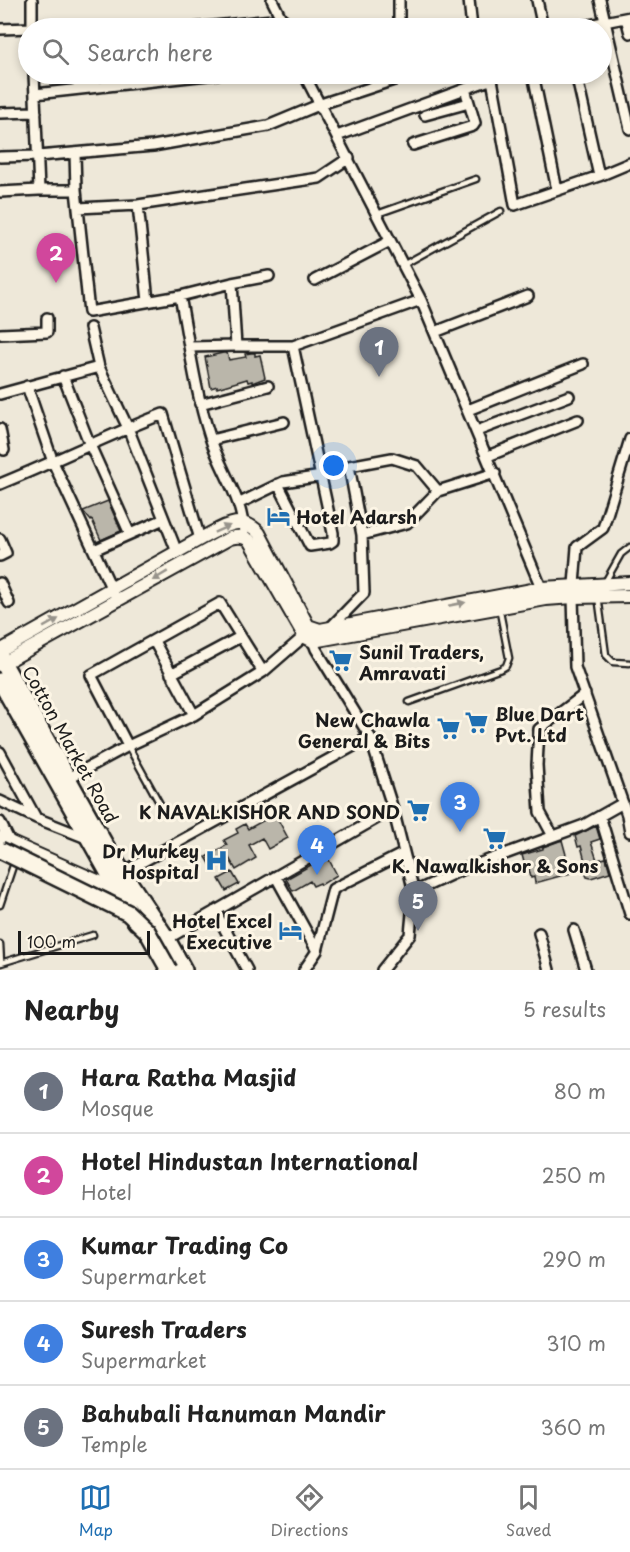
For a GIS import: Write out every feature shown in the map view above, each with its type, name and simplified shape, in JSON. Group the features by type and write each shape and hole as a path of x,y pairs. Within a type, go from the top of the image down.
{"main road":[{"name":"Cotton Market Road","path":"1,659 63,781 89,839 133,902 161,970"},
{"name":"Cotton Market Road","path":"0,681 108,850 119,881"},
{"path":"3,843 131,906 165,941 176,970"},
{"path":"3,843 128,914 147,931 169,970"},
{"path":"133,902 150,914 184,970"}],"street":[{"path":"32,0 32,18"},
{"path":"272,0 282,18"},
{"path":"399,0 399,18"},
{"path":"469,0 471,18"},
{"path":"537,0 541,18"},
{"path":"600,0 603,18"},
{"path":"612,21 628,18 630,33"},
{"path":"0,29 18,28"},
{"path":"612,55 630,129"},
{"path":"34,84 39,190"},
{"path":"35,94 126,84"},
{"path":"310,84 421,300 544,594"},
{"path":"0,157 153,146 268,126 321,104 382,84"},
{"path":"337,136 475,84"},
{"path":"492,84 515,205 600,176 630,163"},
{"path":"535,84 557,190"},
{"path":"578,84 600,176"},
{"path":"413,145 473,126 475,123 465,89"},
{"path":"425,115 469,103"},
{"path":"0,113 36,112"},
{"path":"75,153 76,190 89,312 180,296 269,276"},
{"path":"78,208 138,205 319,177 349,158"},
{"path":"0,192 76,190"},
{"path":"138,205 148,301"},
{"path":"315,280 390,242"},
{"path":"232,283 236,346"},
{"path":"180,296 200,404 211,440 240,503 244,537"},
{"path":"435,332 528,296"},
{"path":"189,347 293,346 421,300"},
{"path":"0,334 47,332 47,318"},
{"path":"90,328 99,367 128,428 177,552"},
{"path":"278,484 310,546 330,543 334,537 293,346"},
{"path":"468,410 583,364"},
{"path":"0,394 99,367"},
{"path":"63,376 90,445 130,534"},
{"path":"27,386 53,462 117,602"},
{"path":"200,404 268,386"},
{"path":"477,431 568,396"},
{"path":"0,484 164,414 200,539"},
{"path":"488,456 578,420"},
{"path":"211,440 284,422"},
{"path":"0,429 4,450"},
{"path":"630,439 603,528 577,547 573,591 575,667 623,803 630,832"},
{"path":"63,781 128,746 194,715 263,672 318,634 364,593 362,535 349,466 392,458 417,466 438,491"},
{"path":"362,535 407,523 438,491 495,473"},
{"path":"240,503 278,484 322,476"},
{"path":"94,550 164,519"},
{"path":"1,659 200,539 228,525 244,522 253,526 260,533 308,626 318,634 544,594 601,590 630,584"},
{"path":"1,659 117,602 230,538 244,537 249,540 318,634 316,649 370,736 393,809 414,892 410,935 382,970"},
{"path":"0,539 6,553 0,556"},
{"path":"0,583 9,603"},
{"path":"601,590 630,596"},
{"path":"128,746 91,675 220,603 263,672"},
{"path":"171,674 240,637"},
{"path":"154,641 194,715"},
{"path":"554,836 540,812 537,765 539,729 585,694"},
{"path":"0,822 3,843 119,881 370,736"},
{"path":"0,752 36,818"},
{"path":"0,801 89,839"},
{"path":"414,892 459,871 584,825 623,803"},
{"path":"165,941 393,809"},
{"path":"600,816 630,914"},
{"path":"304,970 317,951 333,889 404,853"},
{"path":"0,857 87,894 133,902"},
{"path":"276,877 317,951"},
{"path":"215,911 247,970"},
{"path":"574,930 586,970"},
{"path":"539,933 549,970"}],"lane":[{"path":"376,214 476,179"},
{"path":"402,265 501,211"},
{"path":"630,547 621,554 601,590 606,655 613,662 630,663"},
{"path":"409,702 506,666 509,658 499,602"},
{"path":"128,746 160,804"},
{"path":"0,905 14,863"},
{"path":"0,944 1,963 93,935"}],"building":[{"path":"227,353 229,360 246,357 245,354 251,353 255,353 255,356 260,355 265,378 252,383 247,379 211,388 205,357"},
{"path":"108,501 121,531 101,540 92,520 83,511"},
{"path":"275,814 288,838 268,849 262,838 249,845 256,858 236,870 229,858 212,867 206,857 227,845 224,840 238,833 236,829 245,824 248,829"},
{"path":"596,826 600,839 591,842 597,860 606,858 610,872 591,878 587,877 584,870 584,865 586,865 581,846 578,847 575,836"},
{"path":"562,840 571,873 535,883 534,877 531,878 528,865 525,866 522,855"},
{"path":"327,856 337,875 321,885 320,883 313,886 310,881 293,891 286,879"},
{"path":"232,872 239,884 226,891 219,879"}],"place":[{"name":"Hotel Hindustan International","path":"56,283"},
{"name":"Hara Ratha Masjid","path":"379,377"},
{"name":"Hotel Adarsh","path":"278,516"},
{"name":"Sunil Traders, Amravati","path":"341,661"},
{"name":"Blue Dart Pvt. Ltd","path":"477,723"},
{"name":"New Chawla General & Bits","path":"448,729"},
{"name":"K NAVALKISHOR AND SOND","path":"418,811"},
{"name":"Kumar Trading Co","path":"460,832"},
{"name":"K. Nawalkishor & Sons","path":"495,839"},
{"name":"Dr Murkey Hospital","path":"217,860"},
{"name":"Suresh Traders","path":"317,875"},
{"name":"Hotel Excel Executive","path":"290,930"},
{"name":"Bahubali Hanuman Mandir","path":"418,931"}]}
